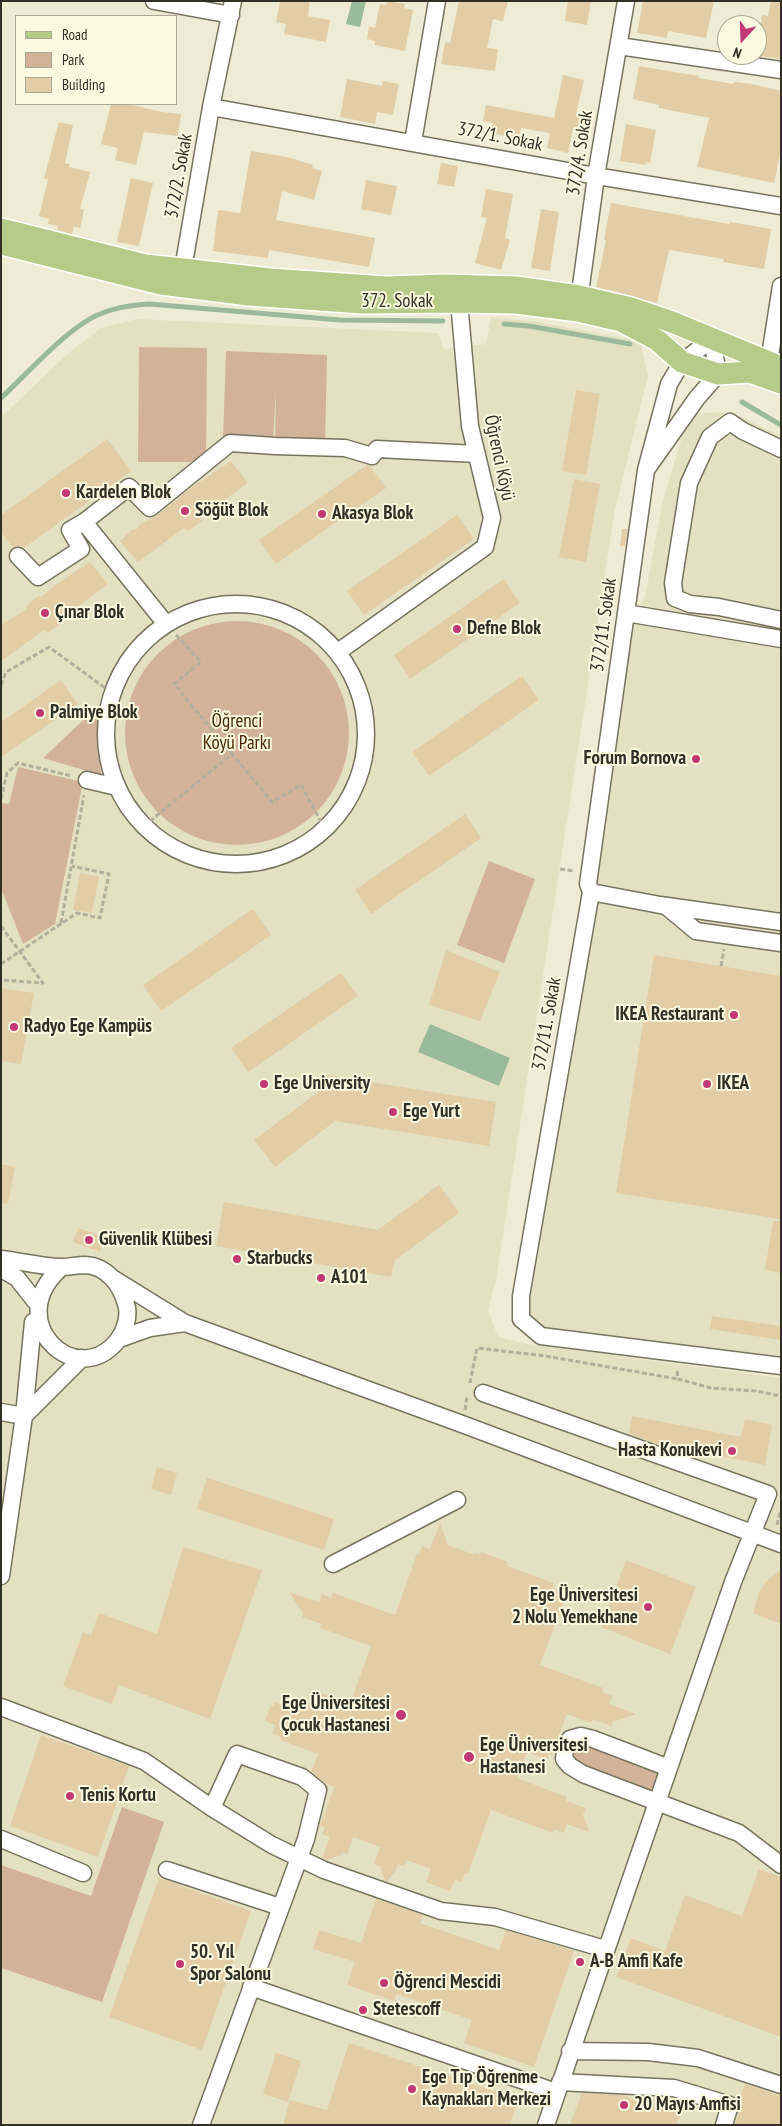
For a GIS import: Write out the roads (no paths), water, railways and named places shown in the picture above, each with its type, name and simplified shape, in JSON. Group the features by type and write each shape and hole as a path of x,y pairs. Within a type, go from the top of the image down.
{"main road":[{"name":"372. Sokak","path":"1,228 145,264 183,269 270,279 458,294 516,303 579,304 639,311 672,322 775,365"},
{"name":"372. Sokak","path":"1,244 170,286 249,295 362,303 458,294"},
{"name":"372. Sokak","path":"579,304 621,321 657,340 682,362 718,374 750,372 781,383"}],"street":[{"path":"154,1 232,8"},
{"path":"413,142 437,1"},
{"name":"372/4. Sokak","path":"579,304 596,176 626,1"},
{"name":"372/2. Sokak","path":"183,269 211,107 232,8"},
{"path":"619,46 781,70"},
{"name":"372/1. Sokak","path":"211,107 596,176 781,206"},
{"path":"775,365 781,286"},
{"name":"Öğrenci Köyü","path":"338,652 485,547 492,518 470,426 458,294"},
{"path":"712,339 718,374"},
{"name":"372/11. Sokak","path":"712,339 682,362 669,384 646,470 588,884 590,892 521,1296 521,1319 541,1336 781,1366"},
{"name":"372/11. Sokak","path":"646,470 696,398 718,374"},
{"path":"781,449 743,431 730,422 710,437 689,483 673,582 675,598 690,604 719,607 781,620"},
{"path":"18,556 38,577 81,549 70,530 84,522 129,487 150,508 230,443 346,448 372,456 377,449 477,454"},
{"path":"84,522 166,624"},
{"path":"238,604 276,610 310,627 338,652 358,688 365,711 367,743 360,775 346,805 325,830 292,852 254,863 214,862 176,850 144,826 129,808 117,787 108,756 106,724 112,693 124,666 143,643 166,624 201,608 238,604"},
{"path":"626,613 781,639"},
{"path":"87,780 117,787"},
{"path":"590,892 666,906 781,922"},
{"path":"666,906 696,931 781,943"},
{"path":"1,1259 62,1267 86,1265 100,1269 185,1323 462,1424 781,1544"},
{"path":"1,1576 24,1416 34,1309 41,1286 62,1267"},
{"path":"1,1269 17,1278 34,1309 38,1333 48,1346 63,1355 82,1358 95,1356 110,1348 119,1339 126,1324 128,1308 123,1292 114,1279"},
{"path":"119,1339 150,1328 185,1323"},
{"path":"24,1416 82,1358"},
{"path":"473,1392 768,1494 733,1582 546,2125"},
{"path":"1,1412 24,1416"},
{"path":"333,1564 457,1500"},
{"path":"1,1707 144,1761 212,1808 272,1845 297,1859 324,1870 441,1911 495,1917 606,1950"},
{"path":"669,1768 581,1736 570,1739 565,1748 564,1759 570,1766 583,1774 739,1833 781,1865"},
{"path":"202,2125 297,1859 306,1839 318,1790 302,1777 237,1754 212,1808"},
{"path":"1,1839 83,1873"},
{"path":"167,1870 280,1907"},
{"path":"251,1987 558,2087 674,2088 730,2105 724,2125"},
{"path":"570,2051 648,2052 698,2058 781,2085"}],"waterway":[{"path":"1,398 75,329 100,314 124,307 149,304 340,320 443,321"},
{"path":"504,324 529,326 630,344"},
{"path":"742,402 781,425"}],"place":[{"name":"Kardelen Blok","path":"66,493"},
{"name":"Söğüt Blok","path":"185,511"},
{"name":"Akasya Blok","path":"322,514"},
{"name":"Çınar Blok","path":"45,613"},
{"name":"Defne Blok","path":"457,629"},
{"name":"Palmiye Blok","path":"40,713"},
{"name":"Forum Bornova","path":"696,759"},
{"name":"IKEA Restaurant","path":"734,1015"},
{"name":"Radyo Ege Kampüs","path":"14,1027"},
{"name":"Ege University","path":"264,1084"},
{"name":"IKEA","path":"707,1084"},
{"name":"Ege Yurt","path":"393,1112"},
{"name":"Güvenlik Klübesi","path":"89,1240"},
{"name":"Starbucks","path":"237,1259"},
{"name":"A101","path":"321,1278"},
{"name":"Hasta Konukevi","path":"732,1451"},
{"name":"Ege Üniversitesi 2 Nolu Yemekhane","path":"648,1607"},
{"name":"Ege Üniversitesi Çocuk Hastanesi","path":"401,1715"},
{"name":"Ege Üniversitesi Hastanesi","path":"469,1757"},
{"name":"Tenis Kortu","path":"70,1796"},
{"name":"A-B Amfi Kafe","path":"580,1962"},
{"name":"50. Yıl Spor Salonu","path":"180,1964"},
{"name":"Öğrenci Mescidi","path":"384,1983"},
{"name":"Stetescoff","path":"363,2010"},
{"name":"Ege Tıp Öğrenme Kaynakları Merkezi","path":"412,2089"},
{"name":"20 Mayıs Amfisi","path":"624,2105"}],"park label":[{"name":"Öğrenci Köyü Parkı","path":"237,733"}]}
